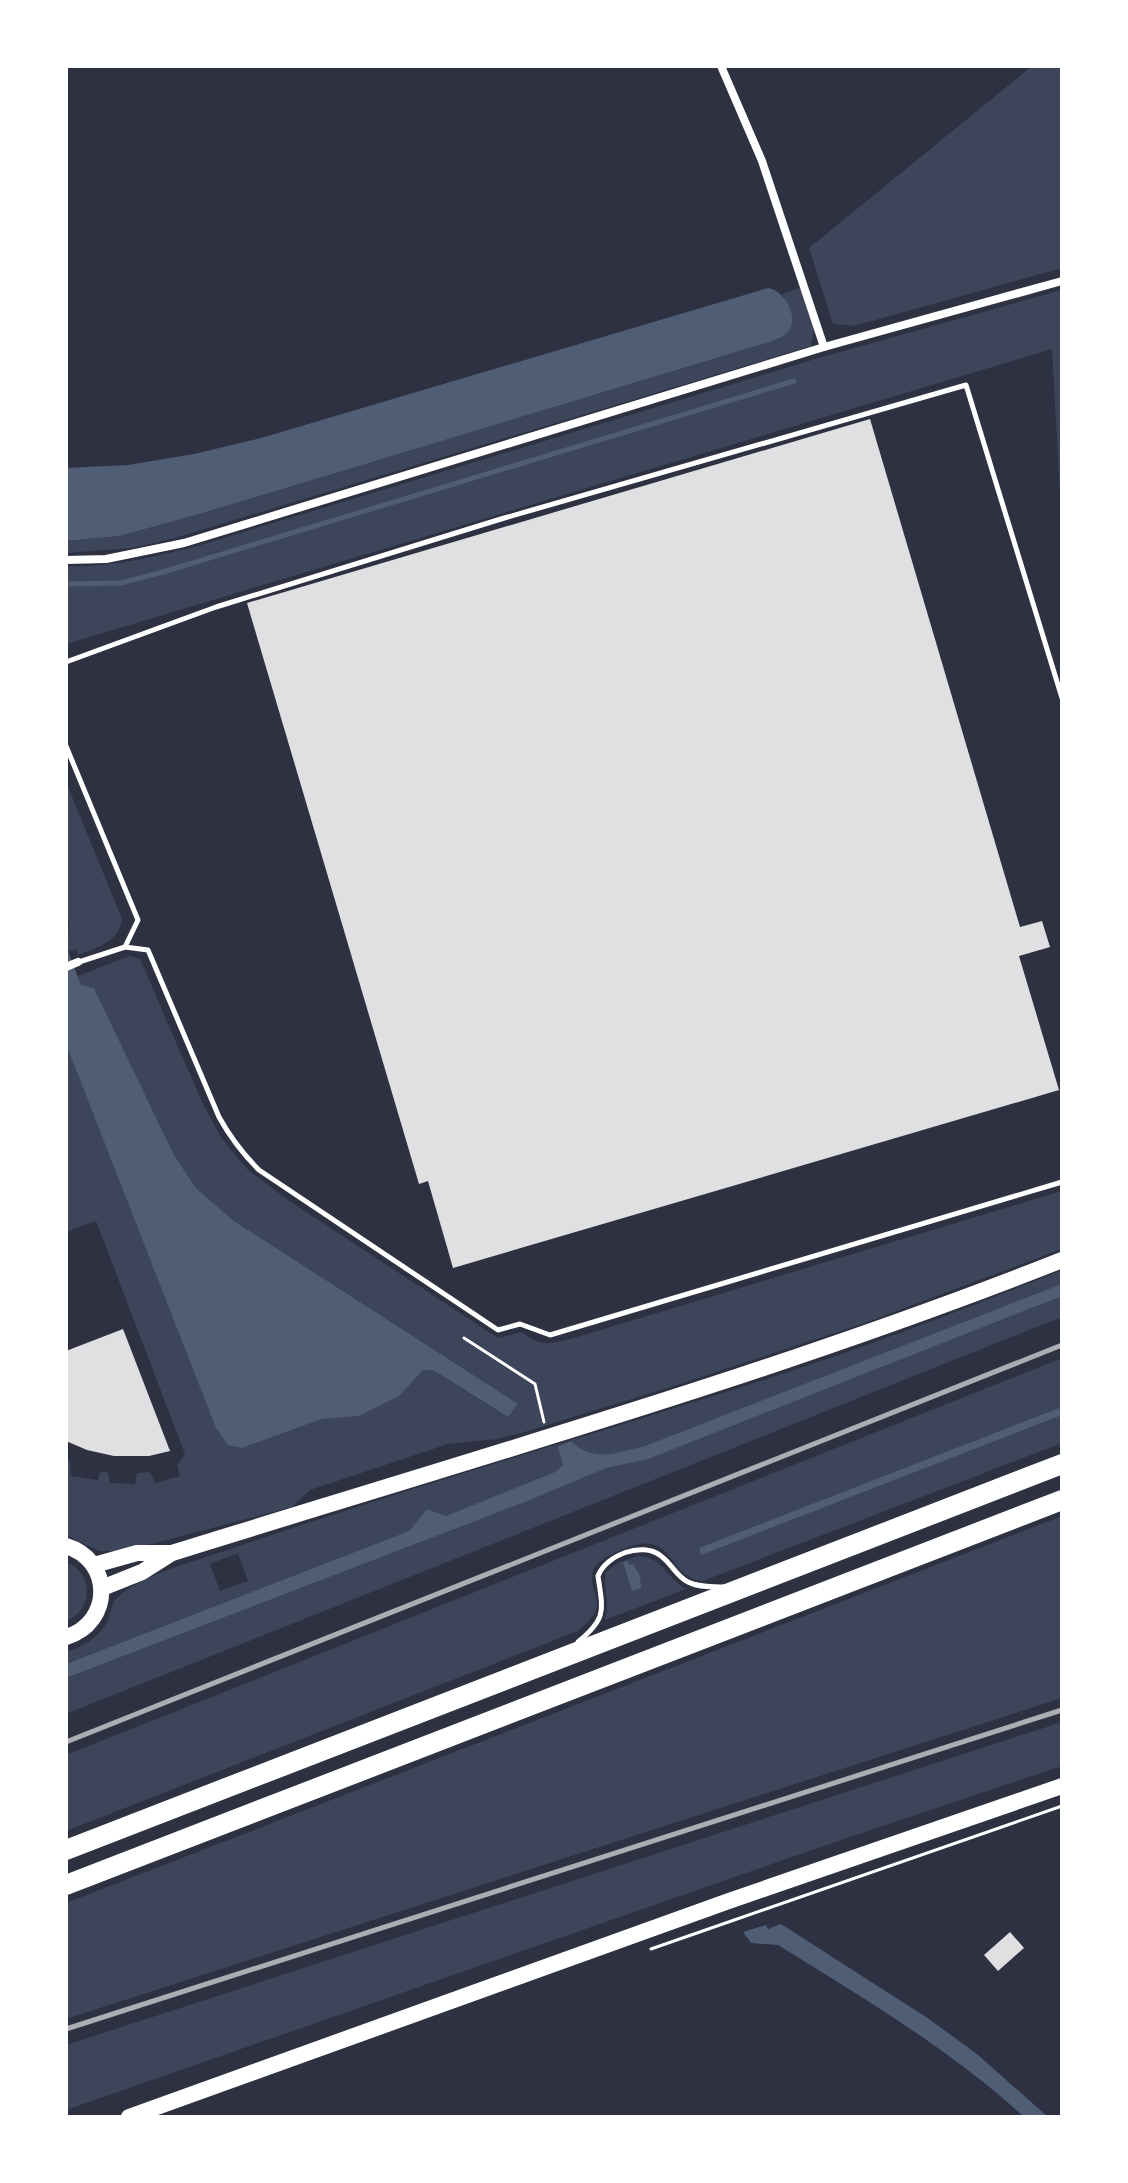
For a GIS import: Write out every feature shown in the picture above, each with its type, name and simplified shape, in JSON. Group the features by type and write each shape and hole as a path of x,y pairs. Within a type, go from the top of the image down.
{"highway":[{"path":"66,1850 1062,1464"},
{"path":"66,1885 1062,1500"}],"main road":[{"path":"102,1588 142,1572 172,1553 877,1331 1062,1260"},
{"path":"66,1546 81,1552 94,1565 102,1588 101,1603 95,1617 84,1629 66,1637"},
{"path":"94,1565 137,1553 172,1553"},
{"path":"129,2117 726,1902 1062,1786"}],"street":[{"path":"721,66 762,161 824,347"},
{"path":"66,560 106,559 184,543 824,347 1062,281"},
{"path":"66,967 78,962"}],"lane":[{"path":"66,662 231,602 501,519 966,385 1062,698"},
{"path":"66,746 138,920 125,947"},
{"path":"78,962 125,947 148,950 219,1117 231,1138 253,1164 498,1330 520,1324 550,1335 1062,1182"},
{"path":"558,1660 594,1629 601,1618 603,1599 598,1576 607,1562 617,1556 639,1550 650,1551 660,1554 678,1575 694,1585 746,1587"}],"path":[{"path":"464,1338 535,1384 548,1435"}],"shaded area":[{"path":"1032,66 1062,66 1062,268 854,326 833,324 809,248"},
{"path":"801,287 814,329 811,346 175,538 132,548 66,553 66,541 120,536 199,514 786,301 782,294"},
{"path":"768,288 784,298 792,316 788,332 769,342 199,514 120,536 66,541 66,468 128,465 261,438"},
{"path":"1062,290 1062,529 1052,349 66,644 66,566 114,564 194,547 815,359"},
{"path":"66,782 122,919 112,939 78,955 76,949 68,952 67,947"},
{"path":"66,946 81,985 94,988 174,1155 196,1188 234,1221 518,1404 508,1417 433,1370 423,1370 399,1396 359,1416 322,1419 242,1448 228,1445 216,1428 66,1044"},
{"path":"130,956 140,959 202,1102 222,1139 247,1169 288,1200 498,1338 521,1332 542,1342 554,1343 1062,1191 1062,1249 862,1324 677,1385 497,1439 448,1444 310,1490 292,1507 125,1551 99,1551 66,1535 66,1459 70,1461 71,1476 98,1480 100,1472 108,1472 110,1483 135,1484 137,1473 150,1472 155,1483 180,1476 177,1465 185,1454 96,1221 66,1232 66,1044 242,1448 322,1419 359,1416 422,1370 433,1370 507,1417 234,1221 196,1188 174,1155 94,988 81,985 78,976"},
{"path":"1062,1270 1062,1317 66,1714 66,1678 520,1504 515,1490 446,1516 427,1509 409,1531 66,1664 66,1651 84,1644 101,1631 117,1598 154,1575 804,1367","holes":["238,1553 248,1581 220,1591 210,1564"]},
{"path":"1062,1284 1062,1296 648,1459 606,1468 66,1678 66,1664 409,1531 427,1509 446,1516 555,1472 563,1465 558,1447 571,1441 597,1454 645,1446"},
{"path":"1062,1358 1062,1443 703,1581 681,1571 661,1548 652,1544 639,1544 621,1550 594,1568 592,1577 597,1605 595,1612 578,1631 66,1831 66,1755"},
{"path":"1062,1407 1062,1415 701,1555 699,1548"},
{"path":"1062,1516 1062,1698 66,2019 66,1903"},
{"path":"639,1556 654,1560 686,1589 605,1620 606,1572 619,1562"},
{"path":"627,1561 629,1565 633,1564 640,1576 641,1588 632,1591 623,1562"},
{"path":"66,1562 82,1574 87,1592 82,1609 66,1621"},
{"path":"1062,1722 1062,1766 66,2110 66,2045"},
{"path":"781,1924 929,2019 977,2054 1048,2117 1024,2117 996,2092 905,2025 778,1945 751,1943 743,1932"}],"building":[{"path":"870,419 1020,927 1042,921 1050,947 1019,956 1059,1090 453,1268 428,1181 419,1184 247,603"},
{"path":"123,1329 170,1451 149,1456 114,1456 66,1441 66,1351"},
{"path":"1010,1932 1024,1948 998,1971 984,1955"}],"waterway":[{"path":"66,584 121,583 163,572 794,381"}],"railway":[{"path":"66,1742 1062,1345"},
{"path":"66,2029 1062,1710"}]}
